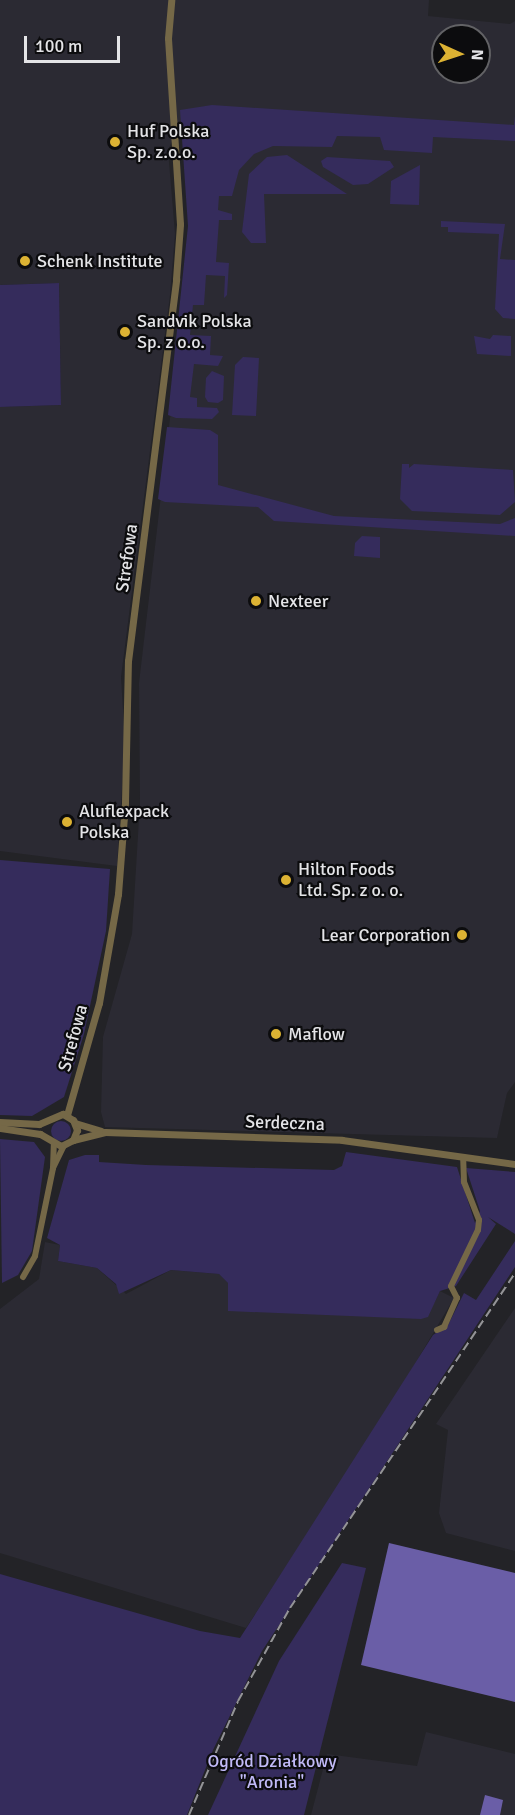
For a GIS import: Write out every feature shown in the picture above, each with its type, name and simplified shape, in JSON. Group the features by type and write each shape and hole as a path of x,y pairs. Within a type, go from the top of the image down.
{"street":[{"name":"Strefowa","path":"67,1115 99,1003 118,894 125,807 128,661 176,279 180,224 168,38 171,0"},
{"path":"0,1122 48,1121 55,1116 67,1115 75,1123 73,1140 64,1145 53,1168 35,1256 23,1277"},
{"path":"48,1121 53,1168"},
{"name":"Serdeczna","path":"75,1123 105,1132 351,1140 515,1164"},
{"path":"0,1128 27,1131 64,1145"},
{"name":"Serdeczna","path":"73,1140 105,1132"},
{"path":"437,1330 444,1327 457,1298 451,1286 478,1230 461,1170 463,1156"}],"shaded area":[{"path":"0,0 429,0 428,16 510,24 515,21 515,1082 507,1093 497,1138 105,1127 101,1112 103,1037 132,934 140,802 139,683 194,214 183,118 168,150 175,234 170,295 121,677 125,743 117,866 0,851 0,407 61,405 59,283 0,285"},
{"path":"45,1242 60,1245 58,1261 97,1268 126,1294 171,1270 219,1274 228,1283 228,1310 427,1317 440,1291 454,1298 375,1431 246,1628 0,1553 0,1309 39,1279"},
{"path":"515,1308 515,1551 446,1533 439,1513 448,1430 436,1424"},
{"path":"389,1543 515,1573 515,1702 361,1665"},
{"path":"426,1732 515,1754 515,1815 311,1815 327,1754 417,1766"},
{"path":"485,1795 503,1800 500,1815 480,1815"}],"green space":[{"path":"212,105 514,125 515,116 515,141 433,137 432,153 384,150 380,137 337,136 332,147 273,146 254,154 239,170 232,196 219,196 218,210 232,214 232,220 219,220 216,262 229,263 227,295 224,298 225,276 206,275 204,305 193,305 190,335 211,336 210,355 223,356 218,366 194,364 190,397 197,398 197,407 217,408 219,412 212,419 176,418 168,415 188,226 180,110"},
{"path":"287,155 347,194 264,194 266,243 251,243 242,232 249,174 267,157"},
{"path":"327,157 390,161 394,167 368,184 353,185 323,167 321,161"},
{"path":"420,165 419,205 390,204 391,181"},
{"path":"441,221 505,224 500,259 515,260 515,319 503,318 495,309 499,234 448,232 448,227 441,227"},
{"path":"59,283 61,405 0,407 0,285"},
{"path":"493,335 511,336 511,356 477,354 474,336 490,339"},
{"path":"243,357 259,358 256,416 232,415 235,365"},
{"path":"212,371 224,376 223,400 218,403 208,402 205,397 206,378"},
{"path":"167,427 210,430 218,435 218,485 334,516 500,524 515,518 515,536 274,521 258,507 165,502 158,499"},
{"path":"402,464 409,464 409,468 414,464 513,470 515,502 500,515 412,511 400,499"},
{"path":"362,536 380,537 380,558 354,556 355,543"},
{"path":"0,860 110,869 106,931 84,1034 64,1097 32,1116 0,1115"},
{"path":"61,1121 68,1124 71,1131 68,1138 61,1141 54,1138 51,1131 54,1124"},
{"path":"0,1139 34,1142 45,1157 32,1251 18,1275 2,1283"},
{"path":"346,1152 457,1167 475,1223 480,1211 466,1168 515,1172 515,1234 488,1217 496,1224 456,1286 440,1291 428,1317 421,1319 228,1311 228,1283 219,1274 171,1270 119,1294 116,1284 97,1268 58,1261 60,1245 47,1238 69,1160 85,1155 99,1155 99,1162 146,1165 334,1170 342,1166"},
{"path":"515,1241 515,1267 262,1651 213,1750 187,1815 0,1815 0,1574 200,1631 240,1638 433,1335 448,1325 464,1293 476,1300"},
{"name":"Ogród Działkowy \"Aronia\"","path":"342,1563 366,1568 304,1815 208,1815 279,1661"}],"railway":[{"path":"189,1815 238,1701 290,1608 515,1273"}],"place":[{"name":"Huf Polska Sp. z.o.o.","path":"115,142"},
{"name":"Schenk Institute","path":"25,261"},
{"name":"Sandvik Polska Sp. z o.o.","path":"125,332"},
{"name":"Nexteer","path":"256,601"},
{"name":"Aluflexpack Polska","path":"67,822"},
{"name":"Hilton Foods Ltd. Sp. z o. o.","path":"286,880"},
{"name":"Lear Corporation","path":"462,935"},
{"name":"Maflow","path":"276,1034"}]}
